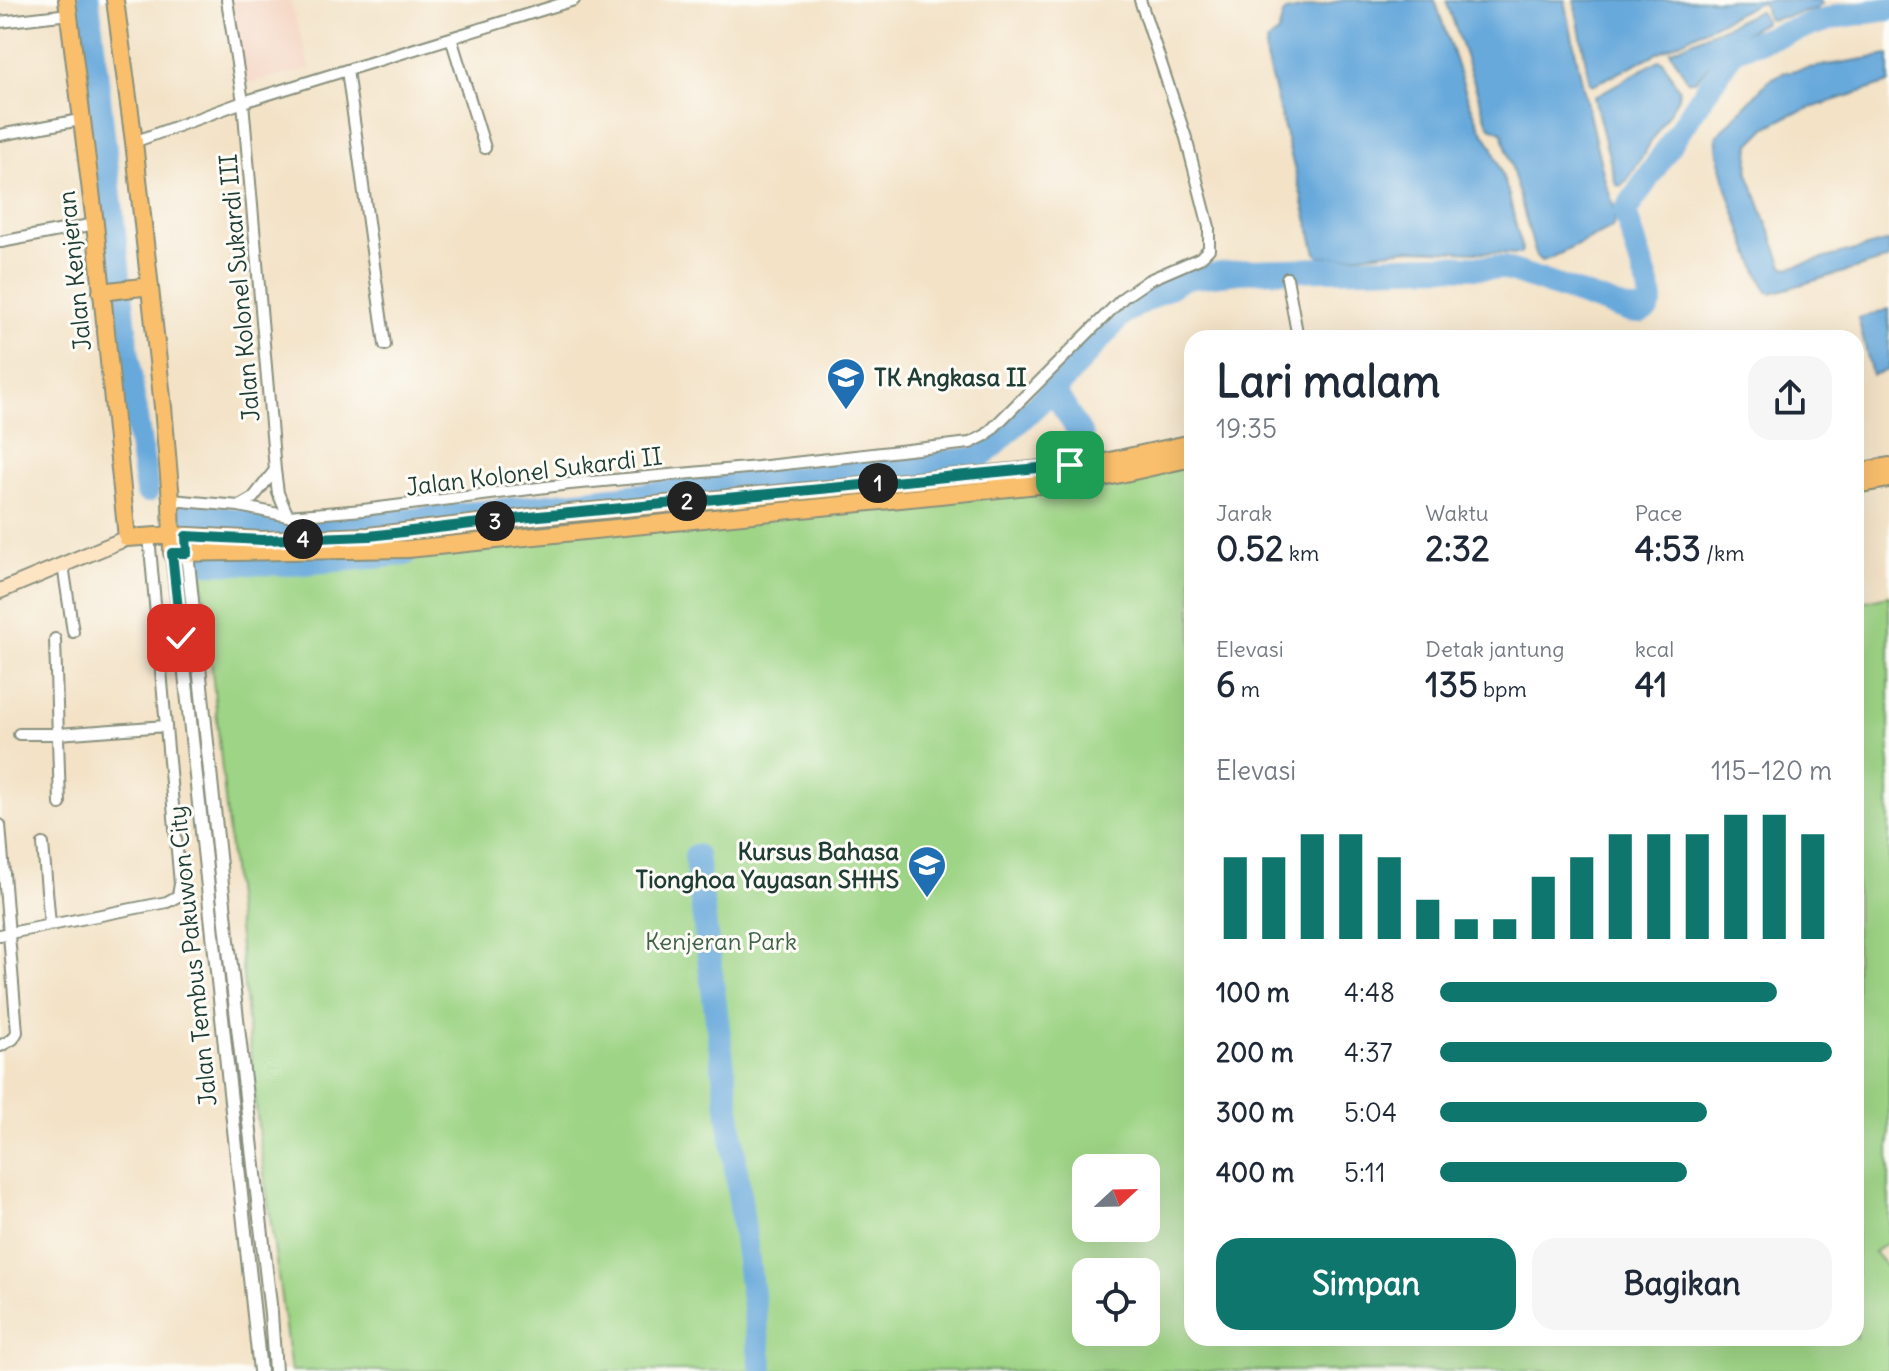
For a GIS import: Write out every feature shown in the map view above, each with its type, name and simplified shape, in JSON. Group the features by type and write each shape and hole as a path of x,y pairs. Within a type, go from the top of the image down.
{"main road":[{"path":"115,0 134,142 171,500 179,544"},
{"name":"Jalan Kenjeran","path":"68,7 95,224 127,538"},
{"path":"102,292 148,286"},
{"path":"1097,472 1184,445"},
{"path":"0,591 127,538 149,536 179,544 408,549 1097,472 1184,459"},
{"path":"1864,471 1889,466"},
{"path":"179,544 369,536 539,516 1042,476"},
{"path":"1864,484 1889,479"},
{"path":"539,516 542,536"}],"street":[{"name":"Jalan Kolonel Sukardi III","path":"227,0 243,102 275,470 278,493 288,516"},
{"path":"134,142 243,102 574,0"},
{"name":"Jalan Kolonel Sukardi II","path":"171,500 239,506 288,516 970,443 986,435 1124,297 1149,280 1206,255 1209,249 1209,227 1186,138 1140,0"},
{"path":"0,22 68,7"},
{"path":"451,38 485,148"},
{"path":"347,70 385,345"},
{"path":"0,135 80,120"},
{"path":"1,242 95,224"},
{"path":"1287,278 1297,330"},
{"path":"239,506 253,498 275,470"},
{"path":"5,934 167,902 178,896 180,884 149,536"},
{"name":"Jalan Tembus Pakuwon City","path":"179,544 260,1371"},
{"name":"Jalan Tembus Pakuwon City","path":"179,544 271,1313 275,1371"},
{"path":"63,565 73,632"},
{"path":"55,639 60,804"},
{"path":"19,734 166,726"},
{"path":"0,825 5,934 17,1032 13,1039 0,1046"},
{"path":"43,844 50,925"}],"shaded area":[{"path":"232,0 290,0 311,69 244,84"}],"green space":[{"name":"Kenjeran Park","path":"1184,460 1184,1346 1864,1346 1864,601 1889,596 1889,1242 1874,1252 1886,1266 1889,1265 1889,1371 291,1371 259,1136 200,552 295,551"}],"water":[{"path":"1344,0 1435,0 1468,99 1492,146 1508,192 1522,250 1520,254 1410,249 1343,257 1321,257 1316,253 1266,49 1267,43 1278,33 1286,12"},
{"path":"1446,0 1565,0 1594,136 1615,210 1612,228 1551,258 1541,261 1536,256 1502,132 1490,127 1487,121"},
{"path":"1574,0 1820,0 1822,4 1815,10 1770,20 1764,4 1758,3 1593,85 1590,83"},
{"path":"1759,11 1765,22 1727,47 1695,81 1688,81 1670,51"},
{"path":"1889,55 1889,83 1792,114 1767,127 1750,144 1748,173 1783,266 1788,268 1889,241 1889,259 1768,292 1728,190 1717,149 1717,136 1769,80 1785,72"},
{"path":"1659,60 1663,61 1679,90 1678,98 1627,181 1621,186 1616,185 1594,97"},
{"path":"1889,309 1889,370 1872,375 1864,330 1861,330 1858,318"}],"waterway":[{"path":"88,0 132,391 147,491"},
{"path":"186,513 286,527 392,522 980,458 1064,379 1123,313 1184,278 1249,271 1438,266 1504,268 1629,311 1640,312 1648,308 1651,301 1625,212 1734,49 1839,16 1889,9"},
{"path":"1053,389 1082,437 1086,481"},
{"path":"204,562 292,564 405,554"},
{"path":"696,856 762,1371"}],"place":[{"name":"TK Angkasa II","path":"846,411"},
{"name":"Kursus Bahasa Tionghoa Yayasan SHHS","path":"927,899"}],"route":[{"path":"181,638 172,553 187,553 186,536 262,540 369,536 539,516 1070,465"}]}
